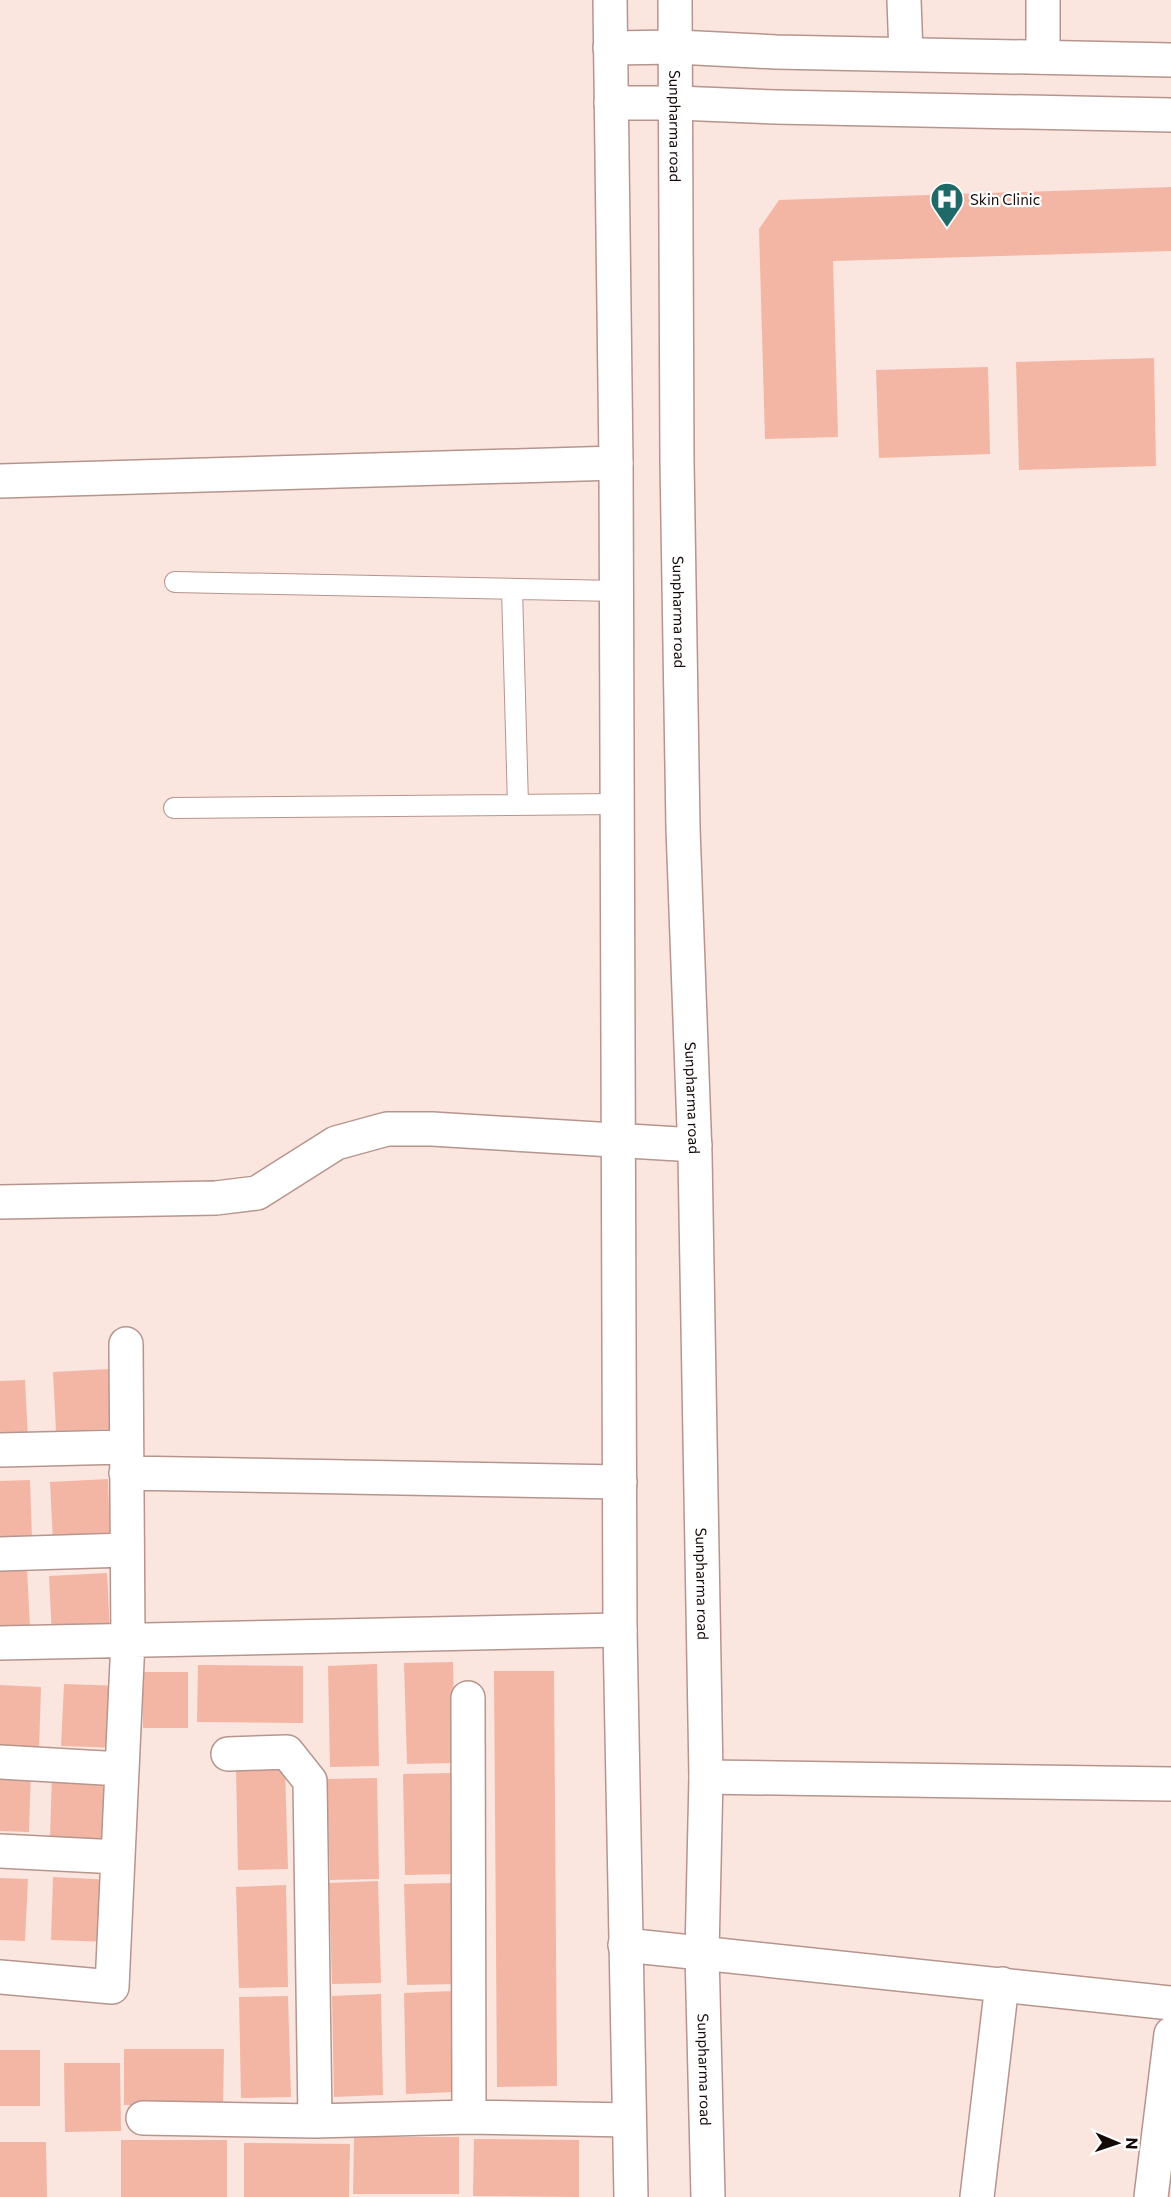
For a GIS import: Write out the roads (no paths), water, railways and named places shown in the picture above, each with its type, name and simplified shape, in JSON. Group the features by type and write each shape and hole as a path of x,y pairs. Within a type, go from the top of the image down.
{"street":[{"path":"610,0 616,463 620,1630 631,2197"},
{"name":"Sunpharma road","path":"675,0 677,47 677,473 683,828 695,1145 706,1777 702,1953 708,2197"},
{"path":"904,0 906,54"},
{"path":"1043,0 1043,57"},
{"path":"610,48 677,47 1171,60"},
{"path":"611,104 677,103 1171,115"},
{"path":"0,481 616,463"},
{"path":"0,1202 216,1198 257,1192 336,1143 387,1129 432,1129 695,1145"},
{"path":"0,1977 112,1987 128,1640 126,1344"},
{"path":"0,1450 126,1460 620,1482"},
{"path":"0,1554 126,1550"},
{"path":"0,1643 620,1630"},
{"path":"468,1698 469,2117"},
{"path":"228,1754 286,1752 310,1782 315,2121"},
{"path":"0,1762 121,1769"},
{"path":"706,1777 1171,1784"},
{"path":"0,1851 118,1857"},
{"path":"626,1945 1171,2003"},
{"path":"977,2197 1002,1984"},
{"path":"1151,2197 1171,2034"},
{"path":"143,2118 315,2121 469,2117 629,2120"}],"lane":[{"path":"175,582 616,591"},
{"path":"512,589 518,805"},
{"path":"174,808 617,804"}],"place":[{"name":"Skin Clinic","path":"947,228"}]}
